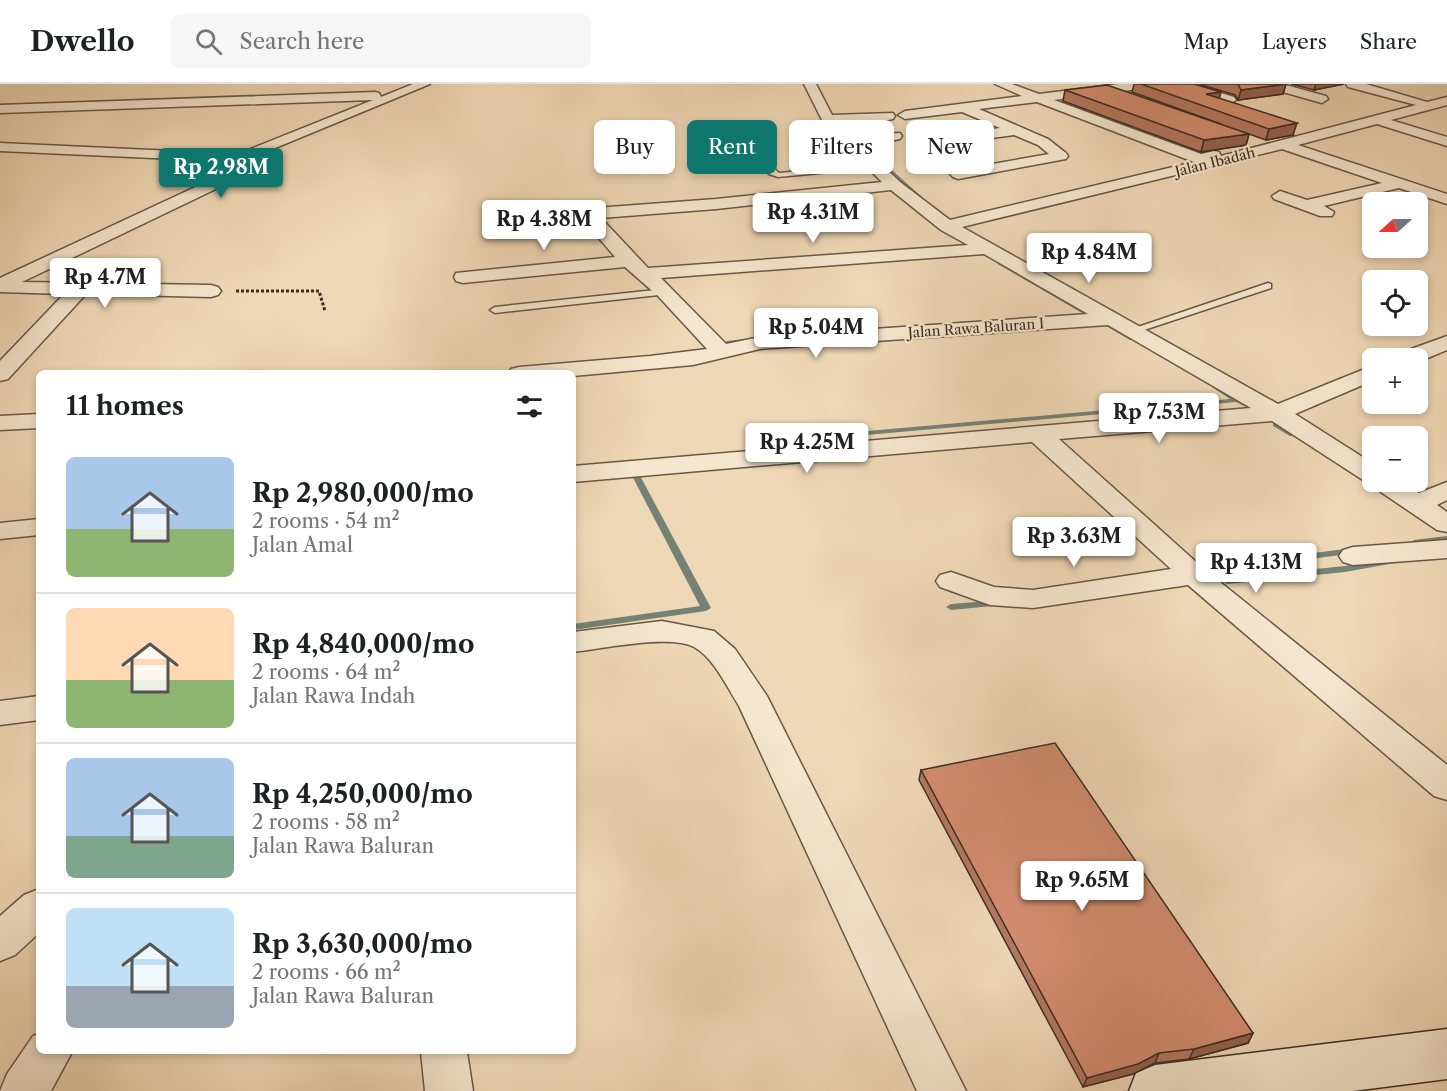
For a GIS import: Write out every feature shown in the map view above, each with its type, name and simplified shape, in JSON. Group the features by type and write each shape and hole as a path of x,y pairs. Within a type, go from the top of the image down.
{"main road":[{"path":"1155,1091 1447,1054"}],"street":[{"path":"255,84 255,99"},
{"path":"0,286 212,185 217,180 214,171 238,158 424,84"},
{"path":"810,84 829,119 888,116"},
{"path":"1000,84 1200,159 1258,143 1247,139"},
{"path":"1090,84 1137,100"},
{"path":"905,115 1148,84"},
{"path":"1179,84 1230,100"},
{"path":"1269,84 1322,99"},
{"path":"1352,84 1421,103"},
{"path":"0,109 396,95"},
{"name":"Jalan Ibadah","path":"947,226 1282,145 1447,101"},
{"path":"962,107 1043,142 1061,156 994,168"},
{"path":"1378,120 1447,142"},
{"path":"994,133 1018,130"},
{"path":"1282,145 1447,199"},
{"path":"0,147 238,158"},
{"path":"882,174 947,226 1277,413 1362,468"},
{"path":"1306,205 1402,183"},
{"path":"722,354 665,292 636,268 594,223 592,218 596,213 716,204 894,185"},
{"path":"1280,196 1340,217"},
{"path":"463,277 986,249"},
{"path":"0,286 79,290 211,291"},
{"path":"0,374 79,290"},
{"name":"Jalan Rawa Baluran I","path":"560,370 722,354 739,346 760,344 1112,319"},
{"path":"1428,350 1447,342"},
{"path":"576,474 1277,413 1362,377"},
{"path":"0,423 36,421"},
{"path":"1037,433 1194,575 1447,786"},
{"path":"1419,504 1447,490"},
{"path":"1400,492 1447,524"},
{"path":"0,531 36,520"},
{"path":"1353,556 1447,549"},
{"path":"951,581 990,596 1033,599 1194,575"},
{"path":"576,642 662,631 703,638 724,657 755,704 942,1091"},
{"path":"0,713 36,708"},
{"path":"0,942 36,910"},
{"path":"24,1091 48,1054"},
{"path":"444,1054 449,1091"}],"lane":[{"path":"1134,330 1268,286"},
{"path":"495,310 665,292"}],"path":[{"path":"211,291 319,291 325,311"}],"building":[{"path":"1141,84 1194,84 1221,92 1206,94 1297,123 1269,129"},
{"path":"1238,84 1286,84 1241,90"},
{"path":"1107,85 1249,134 1204,140 1065,90"},
{"path":"1055,743 1253,1033 1194,1049 1159,1053 1138,1064 1087,1078 921,770"}],"waterway":[{"path":"893,174 920,198"},
{"path":"1000,263 1091,316"},
{"path":"1110,326 1132,339"},
{"path":"727,343 745,341"},
{"path":"1214,386 1246,405"},
{"path":"788,440 1237,400"},
{"path":"1276,424 1293,434"},
{"path":"576,627 706,608 634,472"},
{"path":"1414,543 1447,539"},
{"path":"1212,569 1353,551"},
{"path":"1227,581 1345,569 1392,561"},
{"path":"951,607 1000,603"}]}
